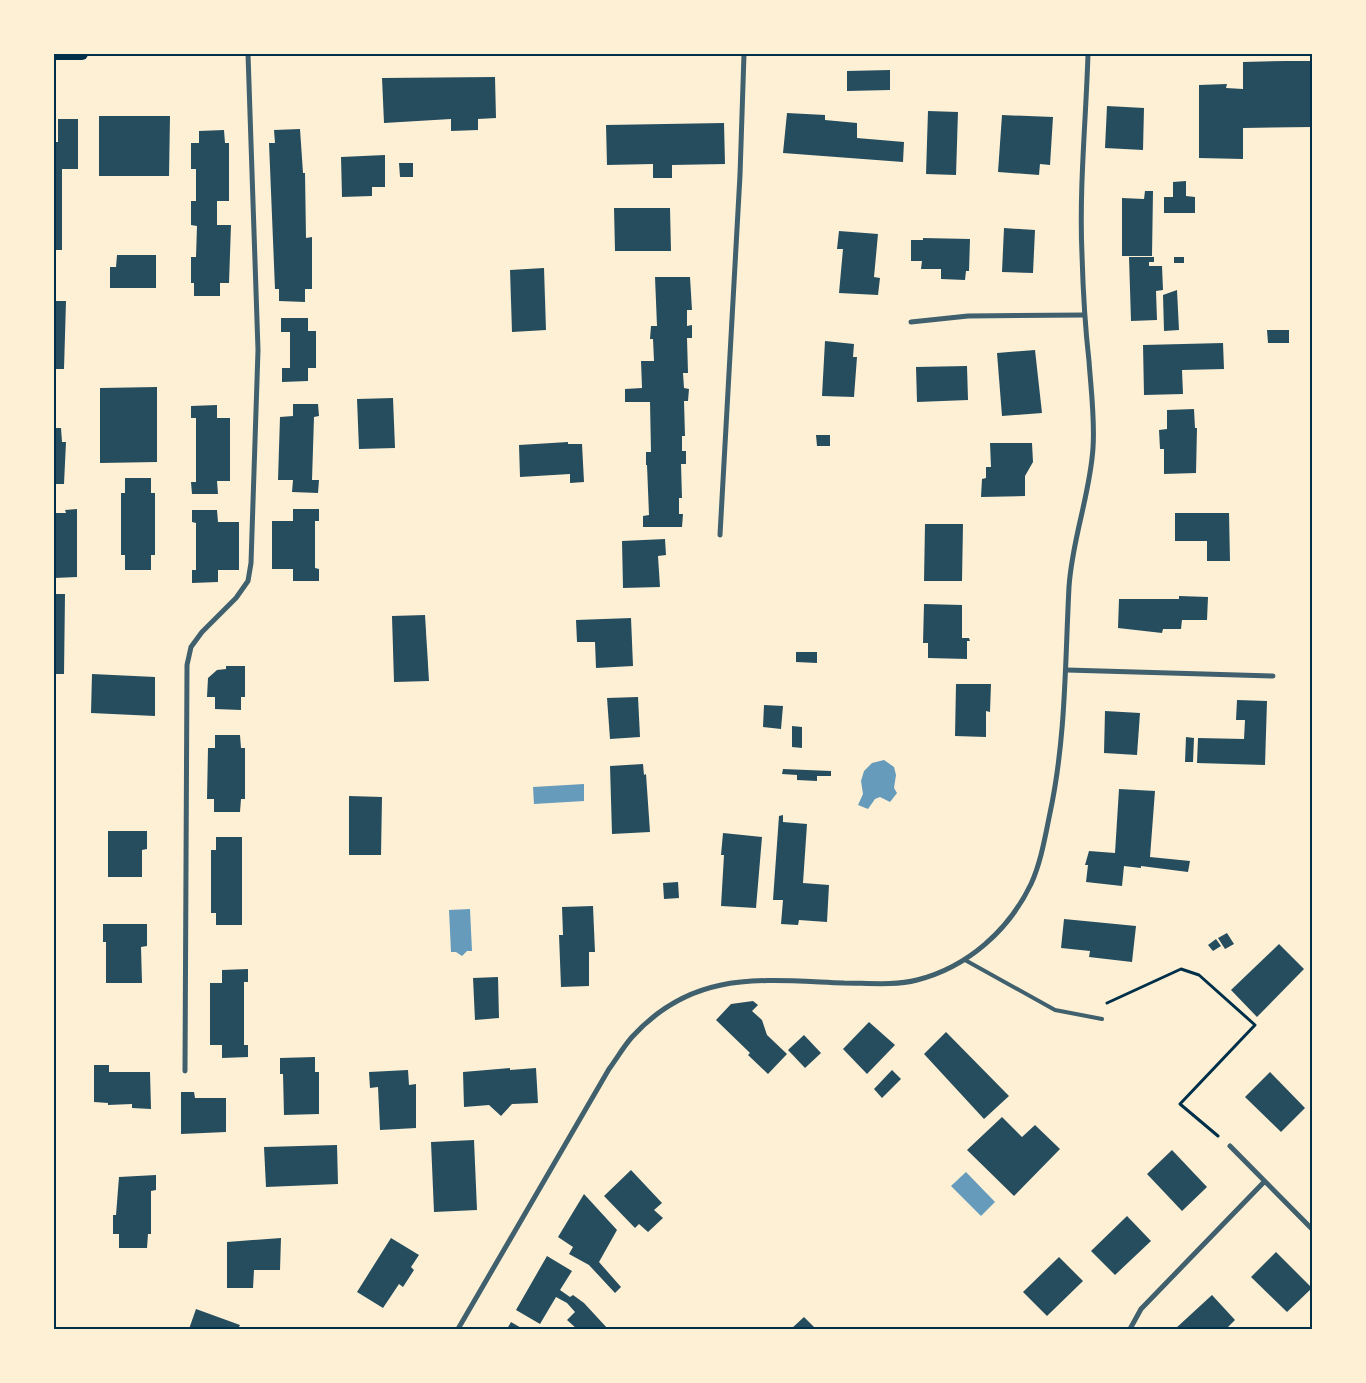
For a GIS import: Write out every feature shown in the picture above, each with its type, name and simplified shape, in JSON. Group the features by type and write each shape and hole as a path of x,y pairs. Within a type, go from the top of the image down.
{"main road":[{"path":"54,54 82,54"}],"street":[{"path":"185,1071 186,665 191,647 202,632 236,598 248,581 251,563 258,350 248,54"},
{"path":"720,535 740,175 744,54"},
{"path":"458,1329 609,1069 630,1039 654,1016 673,1003 724,983 753,980 881,984 916,981 965,960 988,944 1016,910 1031,882 1040,860 1057,782 1068,670 1072,557 1089,480 1093,447 1093,412 1084,315 1082,242 1088,54"},
{"path":"911,322 968,316 1084,315"},
{"path":"1068,670 1273,676"},
{"path":"1230,1146 1312,1229"},
{"path":"1130,1329 1141,1309 1264,1182"}],"lane":[{"path":"965,960 1055,1010 1102,1019"}],"path":[{"path":"1082,1015 1181,969 1199,975 1255,1024 1180,1104 1230,1146"}],"water":[{"path":"884,760 894,767 896,775 894,788 897,793 890,802 880,797 875,799 868,809 858,805 863,794 861,781 864,771 872,763"},
{"path":"584,784 584,801 534,804 533,787"},
{"path":"470,909 472,951 467,951 462,956 456,952 451,952 449,910"},
{"path":"966,1172 995,1202 981,1216 951,1186"}],"building":[{"path":"1312,61 1312,127 1243,128 1243,159 1199,158 1199,85 1227,84 1226,88 1243,89 1243,62"},
{"path":"890,70 890,90 847,91 847,71"},
{"path":"495,77 496,118 478,119 478,130 451,131 451,119 384,123 382,78"},
{"path":"1107,106 1144,108 1143,150 1105,148"},
{"path":"928,111 958,112 956,175 926,174"},
{"path":"787,113 825,115 825,120 857,123 857,138 904,142 903,162 783,153"},
{"path":"1002,115 1053,117 1050,165 1040,164 1039,175 998,172"},
{"path":"99,116 170,116 169,176 99,176"},
{"path":"58,119 78,119 78,169 62,169 62,250 54,250 54,142 58,142"},
{"path":"724,123 725,164 672,165 672,178 653,178 653,164 607,165 606,125"},
{"path":"300,129 303,173 305,173 306,238 312,237 312,289 305,289 305,302 279,301 279,289 275,289 269,143 275,143 274,130"},
{"path":"224,130 225,143 229,143 229,201 217,201 217,225 231,225 229,283 220,283 220,296 194,296 194,283 191,283 191,257 196,257 197,226 191,225 191,201 196,201 196,169 191,169 191,143 199,143 199,131"},
{"path":"385,155 385,187 372,187 372,196 342,197 341,157"},
{"path":"399,163 413,163 413,177 400,177"},
{"path":"1186,181 1186,196 1195,197 1195,213 1164,213 1164,197 1173,197 1173,182"},
{"path":"1145,191 1153,191 1152,256 1122,256 1122,198 1144,199"},
{"path":"614,208 670,208 671,251 615,251"},
{"path":"1004,228 1035,230 1033,273 1002,272"},
{"path":"839,231 878,234 874,277 880,278 878,295 839,293 843,249 837,249"},
{"path":"923,238 970,239 969,271 966,271 965,280 941,279 941,269 921,269 922,261 911,261 911,240 923,240"},
{"path":"117,255 156,255 156,288 110,288 110,267 116,267"},
{"path":"1129,257 1154,257 1154,262 1149,262 1149,266 1162,266 1163,290 1156,291 1157,320 1131,321"},
{"path":"1174,257 1184,257 1184,263 1174,263"},
{"path":"544,268 546,330 512,332 510,270"},
{"path":"655,277 690,277 692,310 687,310 687,326 692,325 692,338 687,338 688,373 683,373 684,388 689,389 688,401 684,401 685,436 682,436 682,451 686,451 686,464 681,464 682,498 679,498 679,514 683,514 682,527 643,527 643,516 649,515 646,452 651,452 650,402 625,402 625,389 642,388 641,361 654,361 653,339 650,339 651,326 657,326"},
{"path":"1177,290 1179,330 1164,331 1163,295"},
{"path":"54,301 66,301 64,369 54,369"},
{"path":"281,318 308,318 308,331 316,331 316,368 308,368 308,381 282,382 282,368 290,368 290,332 281,332"},
{"path":"1267,330 1289,330 1289,343 1268,343"},
{"path":"825,341 854,344 853,357 857,357 854,397 822,396"},
{"path":"1223,343 1224,369 1182,370 1183,394 1144,395 1143,345"},
{"path":"1035,350 1042,413 1002,416 997,353"},
{"path":"967,366 968,400 917,402 916,367"},
{"path":"157,387 157,462 100,463 100,388"},
{"path":"393,398 395,448 359,449 357,399"},
{"path":"293,404 318,404 319,416 314,417 312,480 319,480 318,493 292,492 293,480 278,480 280,417 293,416"},
{"path":"217,405 217,418 230,418 230,481 217,481 218,494 192,494 191,482 196,482 196,418 191,418 191,406"},
{"path":"1194,409 1195,428 1197,428 1196,473 1164,474 1164,449 1160,449 1159,430 1167,429 1167,410"},
{"path":"54,428 61,428 62,442 66,442 64,484 54,484"},
{"path":"816,435 830,435 830,446 817,446"},
{"path":"568,442 568,444 582,444 584,482 570,483 570,474 520,477 519,445"},
{"path":"990,443 1032,443 1033,462 1025,476 1025,496 981,497 982,479 986,478 986,467 991,467"},
{"path":"125,478 151,478 151,493 155,493 155,555 151,555 151,570 125,570 125,555 121,555 121,493 125,493"},
{"path":"77,509 77,577 54,578 54,513 66,513 65,510"},
{"path":"293,509 319,509 319,521 315,521 315,568 319,569 319,581 293,581 293,569 272,569 272,521 293,521"},
{"path":"192,510 217,510 218,522 239,522 239,570 218,570 218,582 192,583 192,570 196,570 196,523 192,522"},
{"path":"1175,513 1229,513 1230,561 1207,561 1207,541 1175,541"},
{"path":"925,524 963,524 962,581 924,581"},
{"path":"665,539 666,555 658,556 660,587 623,588 622,541"},
{"path":"54,594 65,594 64,674 54,674"},
{"path":"1179,596 1208,597 1207,620 1182,620 1181,629 1163,629 1162,633 1118,628 1119,599 1179,599"},
{"path":"924,604 962,605 962,638 969,638 970,641 967,641 967,659 928,658 928,643 923,643"},
{"path":"425,615 429,681 394,682 392,616"},
{"path":"631,618 633,666 596,668 595,642 577,642 576,620"},
{"path":"796,652 817,652 817,663 796,662"},
{"path":"226,666 245,666 245,697 241,697 241,710 215,709 215,697 207,697 208,678 217,670 226,669"},
{"path":"92,674 155,677 155,716 91,713"},
{"path":"956,684 991,684 990,712 986,711 986,737 955,736"},
{"path":"638,697 640,737 610,739 607,698"},
{"path":"1237,700 1267,701 1265,765 1197,763 1198,738 1244,739 1245,720 1236,720"},
{"path":"764,705 783,706 781,729 763,727"},
{"path":"1105,711 1140,713 1137,755 1104,753"},
{"path":"792,726 802,727 802,748 792,747"},
{"path":"215,735 240,735 241,748 245,748 245,799 241,799 240,812 214,812 214,799 207,799 208,748 215,748"},
{"path":"1186,737 1194,738 1193,762 1185,762"},
{"path":"643,764 644,775 646,774 650,832 612,834 610,766"},
{"path":"783,769 831,771 831,776 817,776 817,781 797,780 797,775 782,774"},
{"path":"1119,789 1155,791 1150,857 1190,861 1188,872 1141,866 1141,868 1124,866 1122,886 1086,882 1088,865 1085,865 1089,851 1115,853"},
{"path":"349,796 382,797 381,855 349,855"},
{"path":"783,815 783,822 807,824 803,883 829,885 827,922 799,920 798,925 781,924 783,900 773,900 779,816"},
{"path":"108,831 147,831 147,849 142,850 142,877 108,877"},
{"path":"723,833 762,837 756,908 721,906 724,855 721,855"},
{"path":"216,837 242,837 242,925 216,925 216,913 211,913 211,850 216,850"},
{"path":"678,882 679,898 664,899 663,883"},
{"path":"593,906 595,952 589,952 589,986 561,987 559,935 563,935 562,907"},
{"path":"1064,919 1136,926 1132,962 1089,957 1090,951 1061,948"},
{"path":"103,924 147,924 147,946 141,947 142,983 106,983 106,942 103,942"},
{"path":"1227,933 1234,944 1225,949 1218,938"},
{"path":"1216,939 1221,946 1213,951 1208,945"},
{"path":"1279,944 1304,969 1257,1017 1231,990"},
{"path":"248,969 248,982 244,982 244,1045 248,1045 248,1057 222,1058 222,1045 210,1045 210,983 222,983 222,970"},
{"path":"498,977 499,1018 475,1020 473,978"},
{"path":"753,1001 758,1005 752,1011 762,1020 767,1035 787,1054 768,1074 748,1055 750,1053 716,1020 731,1004"},
{"path":"869,1022 895,1045 867,1074 843,1049"},
{"path":"946,1032 1009,1096 984,1119 924,1054"},
{"path":"804,1035 821,1053 805,1068 788,1050"},
{"path":"315,1057 315,1072 319,1072 319,1114 284,1115 283,1074 280,1074 280,1058"},
{"path":"94,1065 109,1065 109,1072 150,1072 151,1109 132,1108 132,1104 108,1105 108,1103 94,1102"},
{"path":"510,1068 510,1070 536,1068 538,1103 512,1104 501,1116 489,1105 464,1107 463,1072"},
{"path":"408,1070 409,1085 416,1084 416,1128 380,1130 378,1087 370,1088 369,1072"},
{"path":"892,1070 901,1079 882,1098 874,1089"},
{"path":"1270,1072 1305,1108 1281,1132 1245,1097"},
{"path":"181,1092 194,1092 195,1098 226,1098 226,1132 181,1134"},
{"path":"1002,1117 1022,1137 1035,1125 1060,1149 1014,1196 967,1150"},
{"path":"474,1140 477,1210 434,1212 431,1142"},
{"path":"337,1145 338,1184 266,1187 264,1147"},
{"path":"1172,1150 1207,1187 1182,1211 1147,1174"},
{"path":"631,1170 662,1203 654,1210 663,1218 648,1232 639,1224 635,1228 604,1196"},
{"path":"156,1175 156,1190 151,1191 151,1234 148,1234 147,1248 119,1248 119,1234 113,1234 113,1215 116,1215 119,1177"},
{"path":"584,1194 617,1230 599,1262 621,1287 615,1293 589,1265 569,1254 573,1247 558,1237"},
{"path":"1127,1216 1151,1241 1115,1275 1091,1251"},
{"path":"281,1238 280,1270 254,1270 253,1288 227,1288 227,1242"},
{"path":"391,1238 419,1255 411,1267 414,1270 403,1287 399,1284 383,1308 357,1292"},
{"path":"1276,1252 1312,1288 1287,1312 1251,1277"},
{"path":"547,1256 572,1271 560,1290 570,1297 573,1295 584,1303 608,1329 577,1329 567,1320 575,1312 567,1303 556,1297 540,1324 516,1310"},
{"path":"1059,1257 1083,1281 1047,1316 1023,1292"},
{"path":"1212,1295 1235,1320 1226,1329 1175,1329"},
{"path":"196,1309 240,1325 238,1329 189,1329"},
{"path":"804,1317 816,1329 791,1329"},
{"path":"511,1322 523,1329 507,1329"}]}
